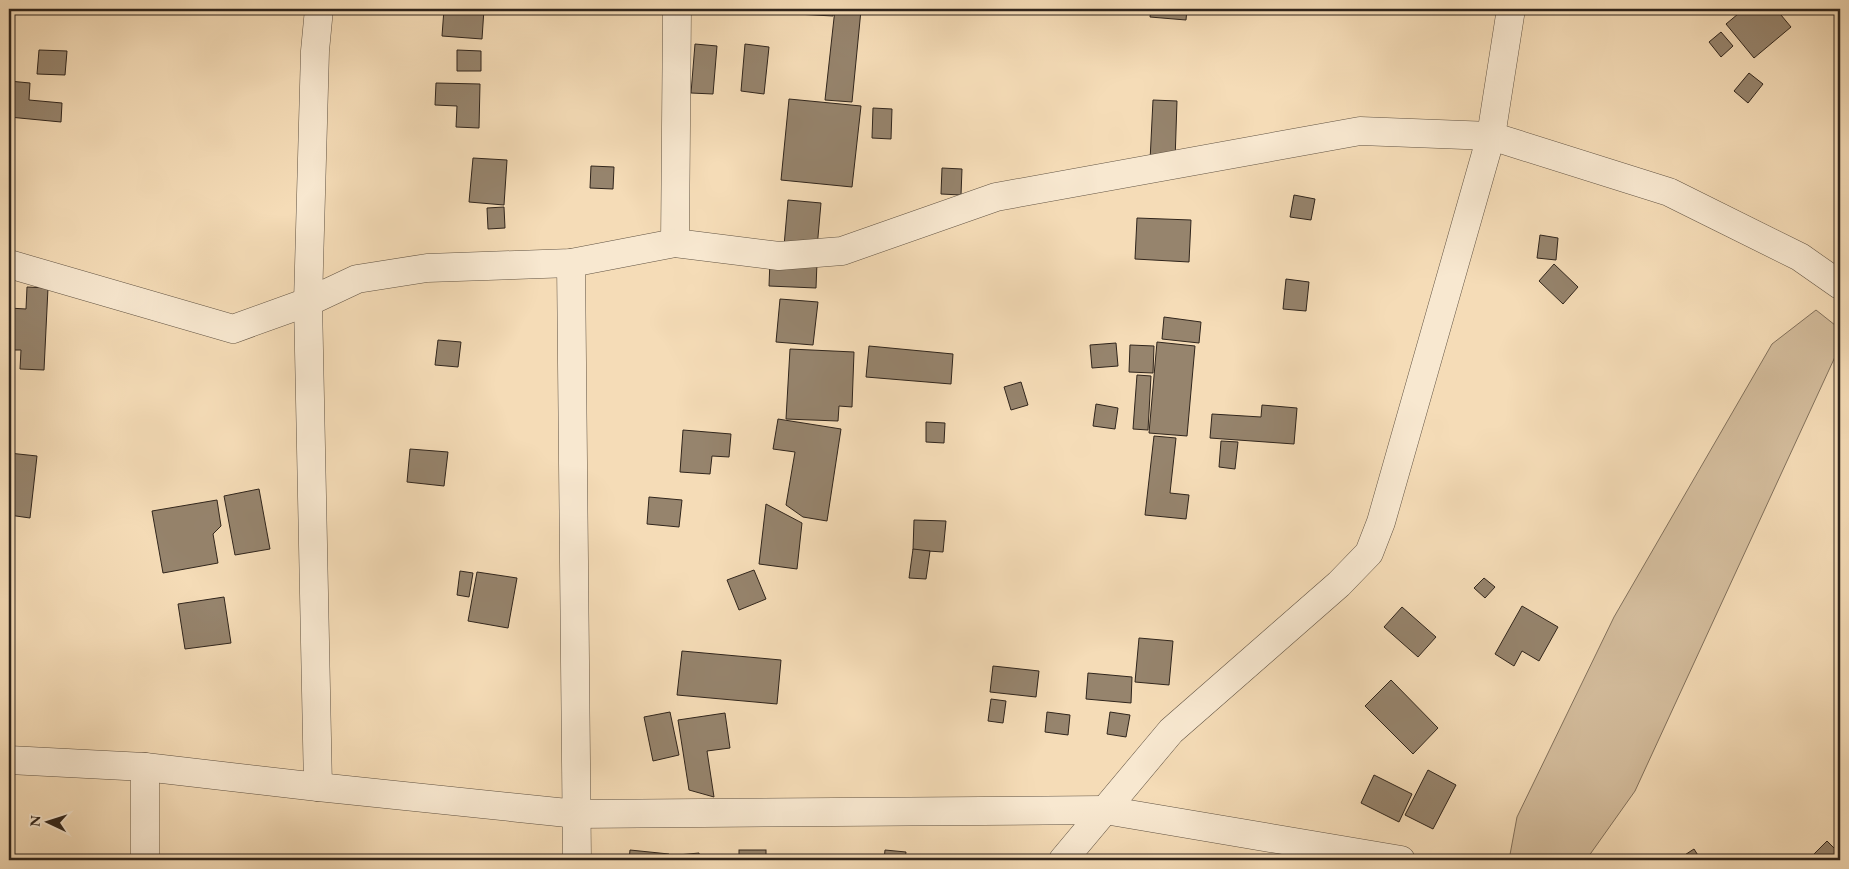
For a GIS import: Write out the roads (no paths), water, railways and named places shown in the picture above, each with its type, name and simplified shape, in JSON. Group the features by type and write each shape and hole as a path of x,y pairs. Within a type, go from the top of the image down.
{"street":[{"path":"318,787 308,302 315,51 319,9"},
{"path":"675,243 677,9"},
{"path":"1063,860 1171,731 1339,584 1369,553 1381,522 1491,136 1511,9"},
{"path":"9,264 233,329 308,302 357,279 427,268 571,264 675,243 779,256 842,251 996,197 1360,131 1491,136 1669,192 1800,257 1840,285"},
{"path":"571,264 577,860"},
{"path":"9,760 145,767 577,814 1105,810 1401,860"},
{"path":"145,767 145,860"}]}
